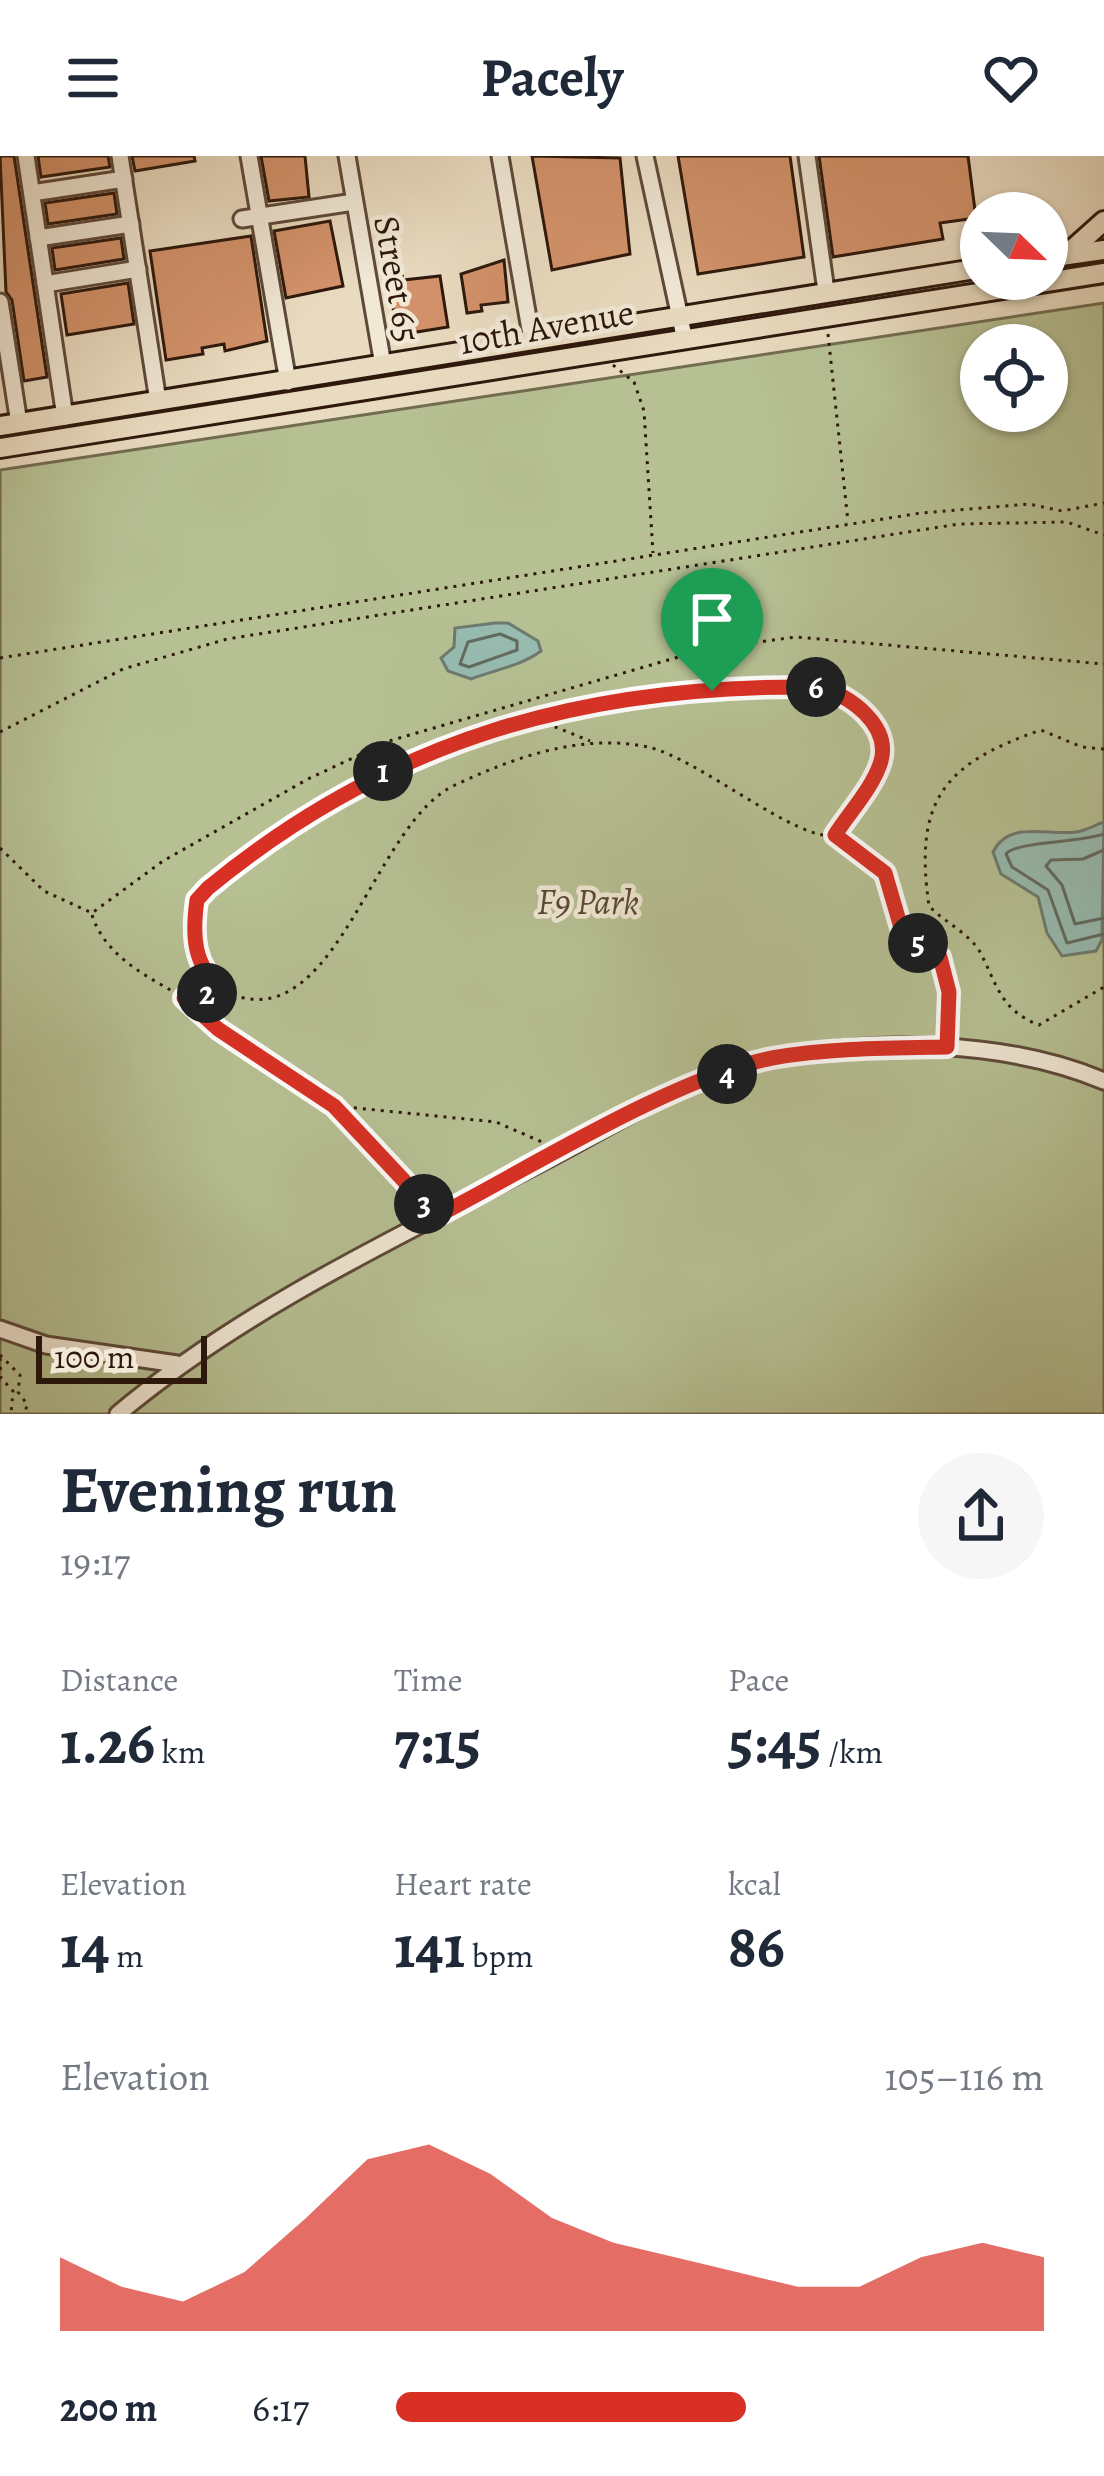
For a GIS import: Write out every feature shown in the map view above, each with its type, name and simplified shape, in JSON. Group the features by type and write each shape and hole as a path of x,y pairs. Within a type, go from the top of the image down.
{"main road":[{"path":"1068,248 1104,221"},
{"path":"1068,255 1104,250"},
{"name":"10th Avenue","path":"9,425 158,401 236,400 288,382 383,365 960,271"},
{"name":"10th Avenue","path":"0,448 236,400 1104,273"}],"street":[{"path":"26,156 65,417"},
{"path":"120,156 158,401"},
{"path":"249,156 251,218 288,382"},
{"name":"Street 65","path":"347,156 383,365"},
{"path":"500,156 532,341"},
{"path":"645,156 683,336"},
{"path":"807,156 826,291"},
{"path":"32,193 124,179"},
{"path":"251,218 354,202"},
{"path":"38,238 131,224"},
{"path":"45,284 138,269"},
{"path":"1,312 9,425"},
{"path":"118,1414 177,1364 437,1216 695,1085 768,1059 872,1048 947,1047 1072,1068 1104,1081"},
{"path":"0,1329 46,1345 177,1364"}],"path":[{"path":"825,315 848,525"},
{"path":"600,350 634,382 644,411 653,554"},
{"path":"0,658 848,525 1005,506 1063,511 1104,503"},
{"path":"0,732 123,669 226,639 959,524 1067,522 1104,535"},
{"path":"92,913 163,861 389,741 706,649 796,637 1104,664"},
{"path":"835,835 881,764 883,746 865,714 838,692 796,686 664,694 534,718 400,762 316,810 208,888 197,900 196,952 202,969 222,989 244,998 269,998 314,975 390,852 440,794 550,750 592,742 646,747 682,758 816,836 835,835 885,873 902,931 940,957 949,992 947,1047"},
{"path":"534,718 592,742"},
{"path":"1104,749 1082,747 1041,730 1011,740 947,781 931,803 923,833 928,905 979,949 996,994 1022,1018 1039,1024 1054,1019 1104,987"},
{"path":"0,848 44,892 92,913 124,960 334,1106 437,1216"},
{"path":"0,856 8,858"},
{"path":"184,998 222,989"},
{"path":"334,1106 496,1122 563,1151"},
{"path":"0,1356 1,1378 13,1391 11,1414"},
{"path":"0,1356 18,1372 25,1414"}],"green space":[{"name":"F9 Park","path":"1104,303 1104,1414 0,1414 0,470 960,325 960,432 1068,432 1068,324 965,324"}],"water":[{"path":"508,623 538,641 541,651 471,679 448,671 441,658 454,647 455,628"},
{"path":"1104,822 1102,940 1096,951 1062,956 1047,933 1038,897 1001,874 993,852 1000,842 1019,833 1076,832"}],"building":[{"path":"0,156 14,156 47,377 24,381 12,300 6,292"},
{"path":"38,156 108,156 110,167 41,177"},
{"path":"132,156 194,156 195,161 135,171"},
{"path":"261,156 305,156 309,197 269,201"},
{"path":"532,156 620,158 630,254 552,270"},
{"path":"678,156 790,156 804,257 698,274"},
{"path":"819,156 968,156 973,192 960,192 960,220 940,223 943,239 833,257"},
{"path":"114,193 117,214 48,224 45,203"},
{"path":"330,221 343,286 286,298 274,231"},
{"path":"251,236 267,341 225,351 224,344 202,348 203,354 166,360 150,251"},
{"path":"121,238 124,259 55,270 52,248"},
{"path":"504,260 508,302 481,305 482,311 467,313 461,274"},
{"path":"399,261 403,280 440,276 448,327 398,335 388,263"},
{"path":"128,283 134,324 67,335 61,294"}],"route":[{"path":"820,687 853,701 878,733 883,746 881,764 835,835 885,873 902,931 940,957 949,992 947,1047 872,1048 768,1059 635,1113 437,1216 334,1106 218,1029 184,998 222,989 209,979 196,952 197,900 256,851 362,783 423,752 482,731 590,706 712,691 820,687"}]}
